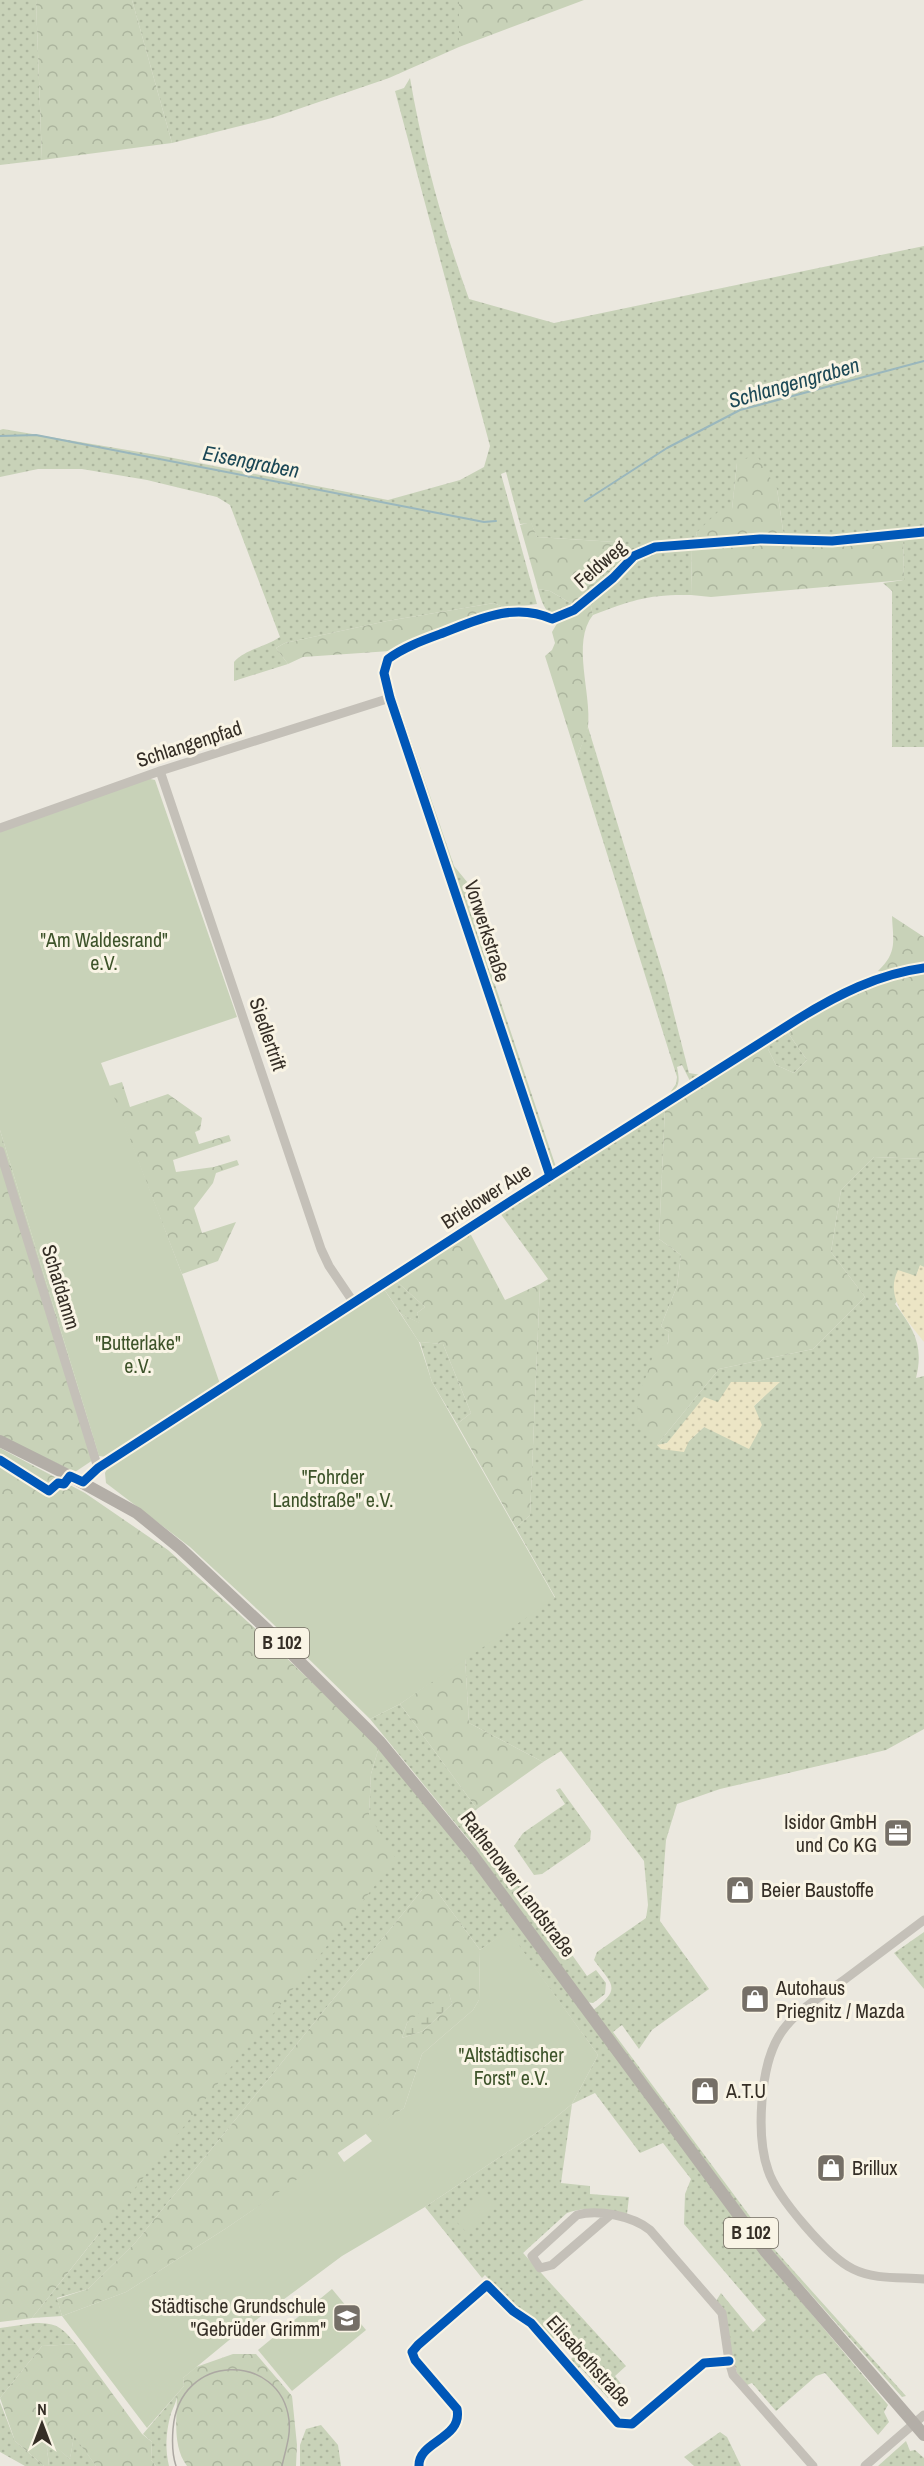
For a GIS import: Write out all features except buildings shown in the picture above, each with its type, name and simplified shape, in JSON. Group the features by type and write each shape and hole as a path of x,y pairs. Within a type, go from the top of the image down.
{"main road":[{"name":"Rathenower Landstraße","path":"0,1441 83,1482 136,1514 180,1548 356,1716 402,1766 472,1854 765,2251 919,2419 924,2435"}],"street":[{"name":"Feldweg","path":"390,698 384,673 388,659 395,654 410,646 497,614 523,611 535,612 552,619 558,617 574,610 591,597 634,555 644,550 693,543 760,540 832,541 924,532"},
{"name":"Schlangenpfad","path":"0,828 160,771 390,698"},
{"name":"Vorwerkstraße","path":"390,698 550,1176"},
{"name":"Siedlertrift","path":"160,771 321,1249 329,1266 354,1303"},
{"name":"Brielower Aue","path":"83,1482 98,1468 818,1006 846,991 887,976 924,968"},
{"name":"Schafdamm","path":"0,1151 98,1468"},
{"path":"924,1920 802,2011 780,2034 767,2066 763,2134 765,2159 772,2181 838,2260 854,2270 876,2277 924,2279"},
{"path":"609,2216 552,2265 540,2268 533,2261 532,2256 577,2215 586,2213 609,2216 642,2223 722,2313 729,2361 734,2375 813,2466"},
{"name":"Elisabethstraße","path":"419,2466 422,2454 455,2426 458,2418 457,2409 415,2360 412,2352 417,2345 487,2285 513,2311 531,2323 618,2423 632,2424 705,2363 729,2361"},
{"path":"865,2466 919,2419"}],"green space":[{"path":"0,0 36,0 42,160 0,165"},
{"path":"36,0 132,0 172,143 42,160"},
{"path":"132,0 459,0 459,47 389,78 272,118 172,143"},
{"path":"459,0 584,0 459,47"},
{"path":"410,78 435,190 469,299 554,323 924,246 924,528 784,537 777,489 737,463 732,509 696,533 698,539 651,545 632,554 612,573 615,542 537,537 531,523 520,524 506,472 501,474 537,604 505,608 494,603 387,621 285,643 276,648 288,664 234,681 234,662 244,654 280,637 230,505 217,497 147,480 82,469 38,469 0,477 0,430 3,429 163,456 388,500 460,480 484,467 490,446 395,91 404,88"},
{"path":"756,454 777,489 784,537 698,539 696,533 720,510 732,509 737,463"},
{"path":"531,522 537,537 615,542 612,573 574,605 550,591 538,589 520,525"},
{"path":"924,535 924,747 892,747 892,591 883,583 904,580 903,537"},
{"path":"903,537 904,580 711,597 691,595 692,546"},
{"path":"692,546 691,595 641,599 593,615 590,602 643,553"},
{"path":"538,589 550,591 574,605 559,614 549,612"},
{"path":"590,602 593,615 587,626 583,654 588,727 577,758 545,656 552,650 555,643 552,632 559,620"},
{"path":"494,603 505,608 390,651 303,657 288,664 276,648 285,643 387,621"},
{"path":"391,682 454,866 482,900 476,928 556,1167 548,1163 395,704"},
{"path":"588,727 666,983 689,1073 701,1075 690,1081 682,1065 677,1067 678,1084 667,1097 676,1084 677,1077 577,758"},
{"path":"146,778 155,780 237,1017 101,1063 182,1274 220,1384 106,1457 99,1456 0,1130 0,831"},
{"path":"892,916 924,937 924,963 888,972 878,971 889,958 893,946"},
{"path":"924,972 924,1159 874,1157 841,1190 831,1252 865,1297 813,1349 719,1369 657,1445 636,1421 639,1397 656,1347 668,1344 669,1332 661,1326 677,1286 681,1255 659,1239 665,1108 765,1043 776,1065 794,1073 807,1060 786,1030 847,995 900,976"},
{"path":"786,1030 807,1060 794,1073 776,1065 765,1043"},
{"path":"122,1082 130,1107 168,1094 202,1118 200,1130 195,1132 199,1144 229,1135 231,1141 173,1160 176,1172 214,1167 237,1160 239,1165 216,1173 213,1183 194,1208 202,1233 236,1222 218,1261 182,1274 109,1086"},
{"path":"665,1108 659,1239 681,1255 677,1286 661,1326 669,1332 657,1445 719,1369 813,1349 865,1297 831,1252 841,1190 874,1157 924,1159 924,1267 920,1266 916,1276 895,1304 916,1338 919,1356 916,1378 924,1376 924,1729 886,1750 720,1789 677,1804 666,1840 660,1921 709,1989 652,2030 639,2049 622,2025 613,2032 775,2250 906,2396 902,2397 759,2236 592,2011 611,1992 610,1981 594,1960 597,1952 646,1918 648,1905 644,1861 561,1751 543,1762 469,1723 465,1658 555,1597 516,1528 530,1515 540,1284 548,1279 500,1213","holes":["779,1382 753,1407 704,1427 689,1441 658,1445 667,1443 718,1403"]},
{"path":"0,1130 99,1456 75,1472 0,1436"},
{"path":"470,1233 505,1300 540,1284 530,1515 516,1528 457,1424 471,1413 443,1344 419,1342 401,1314 420,1323 417,1313 425,1307 396,1281"},
{"path":"396,1281 425,1307 417,1313 421,1324 401,1314 384,1289"},
{"name":"\"Fohrder Landstraße\" e.V.","path":"384,1289 419,1342 432,1382 555,1598 400,1704 370,1719 190,1547 106,1483 105,1473 108,1467"},
{"path":"420,1342 443,1344 471,1413 457,1424 432,1382"},
{"path":"0,1448 85,1493 168,1550 270,1642 379,1747 371,1774 369,1815 396,1859 32,2318 0,2322"},
{"path":"465,1658 469,1723 543,1762 477,1809 400,1704"},
{"path":"400,1704 477,1809 472,1813 587,1976 596,1970 606,1983 605,1994 593,2003 586,2002 469,1840 370,1719"},
{"path":"379,1747 399,1769 485,1880 764,2257 888,2405 884,2412 889,2422 878,2435 825,2373 816,2376 776,2411 752,2383 747,2385 737,2373 716,2301 721,2293 753,2332 766,2320 684,2224 685,2194 691,2179 663,2143 640,2153 595,2093 572,2104 598,2055 508,1931 480,1950 436,1890 422,1890 135,2243 88,2289 57,2298 62,2316 32,2318 98,2235 369,1815 371,1774"},
{"path":"560,1788 591,1831 590,1841 542,1874 534,1875 514,1846 523,1833 565,1804 556,1790"},
{"path":"422,1890 436,1890 480,1950 479,2000 473,2010 422,2054 404,2108 225,2229 126,2292 62,2316 57,2299 88,2289 135,2243","holes":["449,1994 452,2004 423,2031 402,2038 407,2023"]},
{"name":"\"Altstädtischer Forst\" e.V.","path":"508,1930 598,2055 572,2104 539,2131 425,2207 342,2256 228,2341 183,2378 184,2386 147,2428 62,2316 126,2292 225,2229 337,2152 344,2162 372,2141 365,2133 404,2108 422,2054 473,2010 479,2000 480,1950"},
{"path":"924,1932 924,1989 894,1953"},
{"path":"449,1993 452,2004 423,2031 402,2038 407,2023 433,2002"},
{"path":"572,2104 561,2183 590,2186 590,2194 629,2197 627,2214 589,2209 567,2213 523,2253 626,2366 615,2376 622,2385 608,2398 580,2367 575,2370 568,2362 573,2357 555,2337 551,2340 485,2275 482,2278 425,2207 539,2131"},
{"path":"484,2191 497,2205 467,2233 454,2219"},
{"path":"332,2289 366,2330 292,2391 258,2350"},
{"path":"35,2323 59,2327 76,2344 42,2346 0,2398 0,2328"},
{"path":"76,2344 142,2434 152,2442 151,2460 156,2466 96,2466 74,2436 70,2459 46,2439 49,2466 44,2466 15,2441 0,2398 42,2346"},
{"path":"233,2354 256,2354 292,2396 297,2445 296,2466 187,2466 182,2458 177,2440 176,2422 177,2394 184,2386 183,2378 196,2367"},
{"path":"177,2394 167,2435 169,2466 156,2466 151,2460 152,2442 143,2434"},
{"path":"0,2402 15,2441 44,2466 25,2466 0,2452"},
{"path":"321,2425 338,2445 341,2466 300,2466 300,2445 306,2429"},
{"path":"720,2432 727,2437 741,2466 694,2466 684,2457"},
{"path":"74,2435 96,2466 49,2466 46,2438 70,2459"},
{"path":"906,2441 910,2451 915,2450 924,2458 924,2466 878,2466"}],"sand":[{"path":"920,1265 924,1267 924,1342 900,1309 894,1290 894,1280 898,1270 916,1276"},
{"path":"731,1382 780,1382 754,1406 762,1425 749,1449 704,1427 689,1441 684,1452 661,1449 657,1445 667,1443 704,1397 718,1402"}],"waterway":[{"name":"Schlangengraben","path":"585,501 667,448 740,410 924,361"},
{"name":"Eisengraben","path":"0,436 36,435 484,522 496,521"}],"tram line":[{"path":"176,2466 173,2452 173,2429 179,2403 193,2385 210,2374 230,2370 250,2372 268,2382 282,2398 289,2420 282,2466"}],"cycle path":[{"path":"550,1176 390,698 384,673 388,659 414,644 497,614 524,612 552,619 574,610 613,578 634,556 655,547 760,539 832,541 924,532"},
{"path":"0,1460 49,1491 58,1483 64,1484 70,1476 83,1482 98,1468 514,1199 798,1019 874,980 924,968"},
{"path":"419,2466 425,2451 453,2427 457,2419 457,2409 415,2360 412,2352 487,2285 513,2311 531,2323 618,2423 632,2424 704,2363 729,2361"}],"place":[{"name":"Isidor GmbH und Co KG","path":"898,1833"},
{"name":"Beier Baustoffe","path":"740,1890"},
{"name":"Autohaus Priegnitz / Mazda","path":"755,1999"},
{"name":"A.T.U","path":"705,2091"},
{"name":"Brillux","path":"831,2168"},
{"name":"Städtische Grundschule \"Gebrüder Grimm\"","path":"347,2318"}],"park label":[{"name":"\"Am Waldesrand\" e.V.","path":"104,952"},
{"name":"\"Butterlake\" e.V.","path":"138,1354"}]}
